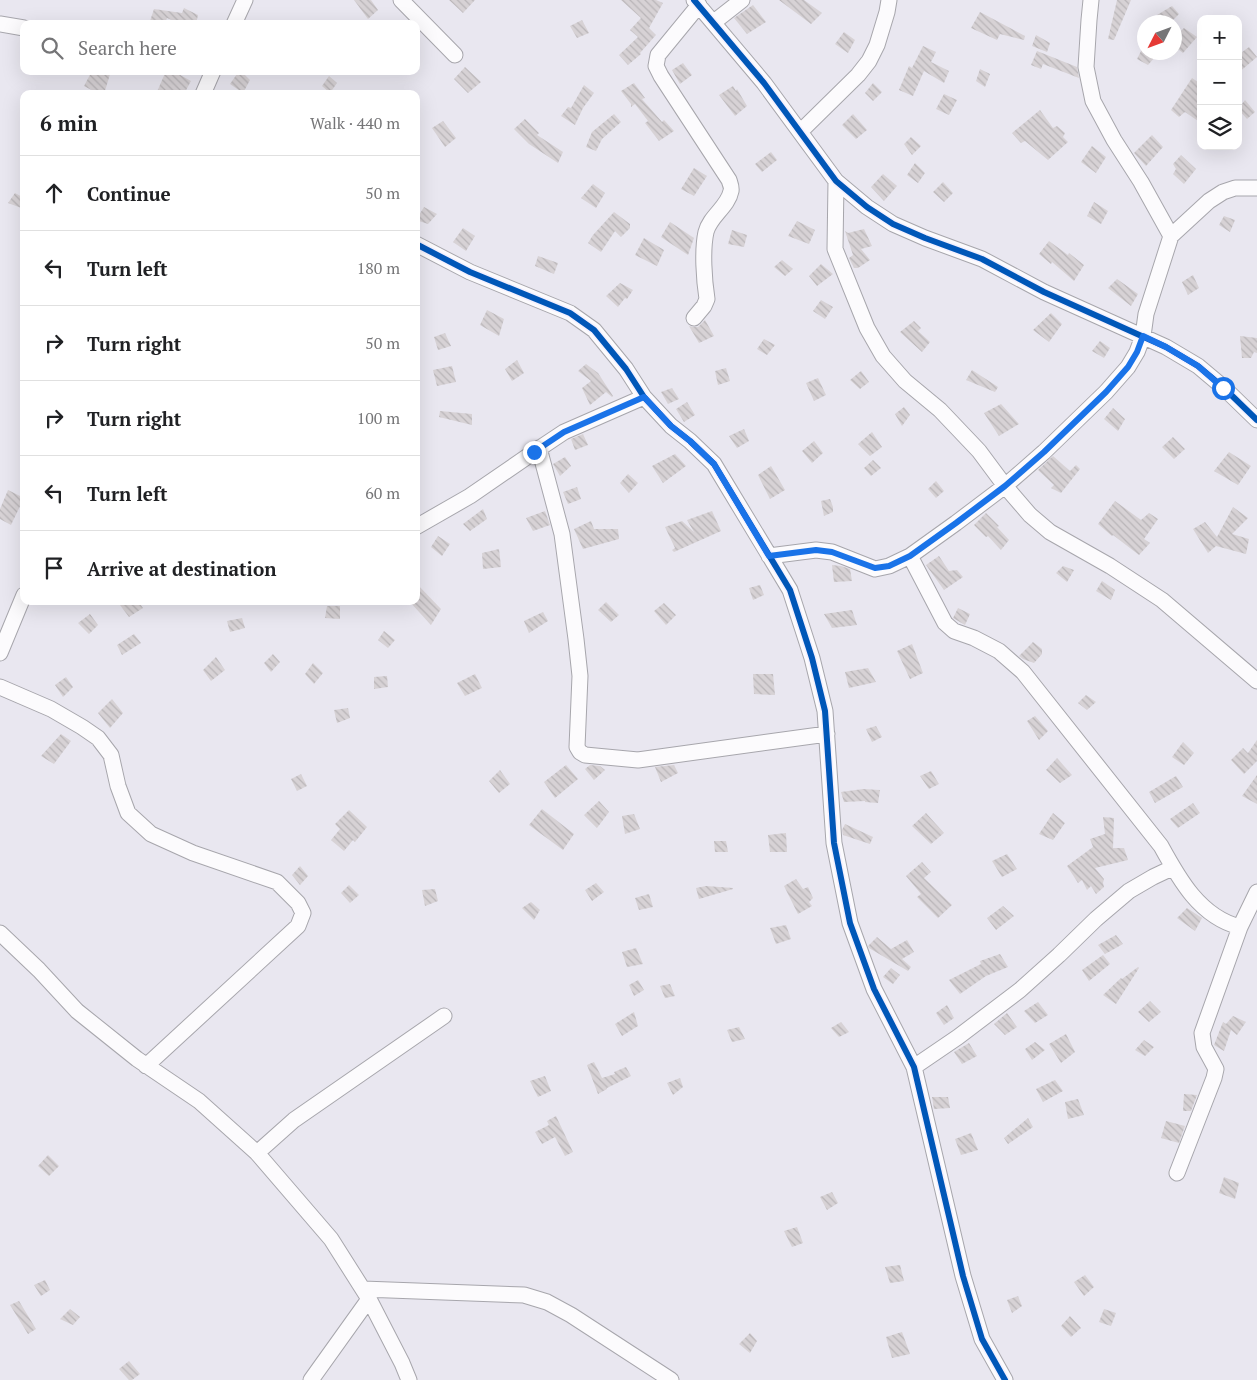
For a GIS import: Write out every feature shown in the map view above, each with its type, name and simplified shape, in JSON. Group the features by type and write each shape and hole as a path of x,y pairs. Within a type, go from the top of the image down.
{"street":[{"path":"236,20 245,0"},
{"path":"401,0 455,55"},
{"path":"714,22 742,0"},
{"path":"800,132 869,61 877,45 889,0"},
{"path":"1091,0 1086,67 1093,101 1171,236"},
{"path":"694,318 707,299 704,246 706,230 713,218 724,206 731,191 730,180 656,66 658,55 696,3 764,83 836,181 867,206 893,224 982,260 1044,292 1166,347 1198,366 1257,420"},
{"path":"0,24 20,27"},
{"path":"207,90 212,75"},
{"path":"836,181 835,249 867,328 883,356 905,381 940,410 979,451 1030,515 1050,532 1110,566 1162,600 1257,681"},
{"path":"769,556 816,550 832,552 875,568 889,566 910,556 956,523 1005,486 1044,452 1106,392 1128,367 1137,352 1143,336 1146,314 1171,236 1209,201 1223,192 1235,188 1257,188"},
{"path":"420,246 470,272 570,313 594,330 626,369 644,397 671,426 714,464 790,590 812,658 825,712 834,844 850,923 874,989 914,1066 963,1276 982,1339 1005,1380"},
{"path":"420,525 470,496 564,432 644,397"},
{"path":"539,448 562,534 580,676 577,748 580,752 585,755 638,760 827,734"},
{"path":"910,556 945,623 954,631 974,638 1000,651 1023,672 1161,846 1172,868 1192,896 1213,914 1230,924 1240,927"},
{"path":"0,653 20,605"},
{"path":"0,687 51,709 98,738 111,755 118,786 128,813 151,834 193,852 277,882 298,903 303,913 298,926 146,1066"},
{"path":"914,1066 958,1037 1020,990 1096,919 1130,891 1152,877 1172,868"},
{"path":"1176,1173 1216,1069 1204,1047 1202,1033 1240,927 1257,892"},
{"path":"0,932 77,1011 136,1059 199,1101 257,1153 331,1239 366,1294 409,1380"},
{"path":"257,1153 294,1120 444,1016"},
{"path":"311,1380 366,1294"},
{"path":"366,1294 524,1295 547,1302 571,1314 671,1380"}],"building":[{"path":"354,0 371,0 378,10 368,19"},
{"path":"449,0 475,0 463,13"},
{"path":"621,0 656,0 663,3 649,28 656,35 641,54 628,65 619,55 638,37 630,30 641,18"},
{"path":"779,0 804,0 822,13 811,24"},
{"path":"1117,0 1131,0 1114,40 1108,39"},
{"path":"753,5 766,22 747,34 734,18"},
{"path":"1172,6 1179,14 1178,15 1157,15"},
{"path":"184,8 198,15 197,20 172,20 167,18 166,20 150,20 154,9 182,13"},
{"path":"980,12 1025,36 1024,40 1000,34 997,40 971,28"},
{"path":"582,20 589,33 577,38 570,26"},
{"path":"1184,28 1197,37 1183,53 1182,52 1182,30"},
{"path":"844,32 855,40 848,53 835,44"},
{"path":"1036,35 1050,43 1047,52 1032,46"},
{"path":"923,46 936,52 931,62 949,71 944,83 924,71 913,96 899,90 909,66 912,68"},
{"path":"1249,47 1257,57 1242,70 1242,60 1242,52"},
{"path":"1037,51 1077,67 1079,78 1043,64 1041,69 1031,65"},
{"path":"1139,60 1152,60 1148,65"},
{"path":"683,63 692,75 680,84 672,70"},
{"path":"465,67 481,82 468,93 454,79"},
{"path":"980,69 990,74 985,87 976,81"},
{"path":"90,75 110,75 105,90 92,90 84,86"},
{"path":"164,75 180,75 191,81 186,90 158,90"},
{"path":"236,75 245,75 250,80 245,90 239,90 230,84"},
{"path":"329,76 337,83 332,90 327,90 322,86"},
{"path":"1192,78 1197,81 1197,120 1185,112 1179,117 1171,110"},
{"path":"634,83 645,98 642,99 662,122 664,120 674,131 659,141 645,123 648,121 635,104 631,107 631,104 621,91"},
{"path":"873,83 882,92 873,101 865,93"},
{"path":"584,85 594,93 583,108 575,125 561,116 568,107 571,108"},
{"path":"733,86 736,91 737,89 747,106 735,116 719,95"},
{"path":"944,94 957,100 949,115 936,109"},
{"path":"1245,100 1255,112 1247,119 1242,113 1242,104"},
{"path":"1040,110 1053,128 1057,126 1065,133 1063,137 1068,142 1048,160 1025,141 1021,143 1012,133"},
{"path":"614,114 621,122 602,139 596,151 586,147 592,132"},
{"path":"853,114 867,130 856,139 842,125"},
{"path":"525,119 539,133 537,135 563,152 558,163 529,144 514,129"},
{"path":"443,121 456,138 445,147 432,128"},
{"path":"1152,135 1163,147 1146,166 1134,153"},
{"path":"911,137 921,146 912,155 904,144"},
{"path":"1092,146 1106,157 1096,173 1081,162"},
{"path":"771,152 777,160 762,172 755,164"},
{"path":"1181,155 1196,169 1184,184 1173,174 1176,169 1173,164"},
{"path":"915,163 925,173 918,183 907,175"},
{"path":"694,168 707,176 694,196 681,189"},
{"path":"883,174 897,186 884,201 871,187"},
{"path":"943,182 953,193 944,202 933,192"},
{"path":"593,184 605,193 596,208 581,198"},
{"path":"15,193 20,196 20,208 8,203"},
{"path":"1094,202 1108,211 1101,224 1087,216"},
{"path":"424,207 437,214 428,224 420,221 420,214"},
{"path":"614,212 630,224 630,228 621,237 615,231 601,252 588,243"},
{"path":"1224,216 1235,220 1230,232 1219,225"},
{"path":"797,221 815,230 809,244 788,236"},
{"path":"670,222 694,238 688,255 661,237"},
{"path":"463,228 475,236 466,251 453,242"},
{"path":"864,229 872,246 861,249 870,260 858,268 854,268 849,258 853,255 845,231 848,233"},
{"path":"732,230 747,235 744,247 728,244"},
{"path":"644,238 664,250 657,266 635,255"},
{"path":"1049,241 1084,265 1074,281 1052,262 1051,264 1039,254"},
{"path":"538,256 558,263 554,274 535,266"},
{"path":"782,260 793,269 785,276 774,267"},
{"path":"821,264 833,274 817,286 809,276"},
{"path":"1193,275 1199,288 1188,295 1182,282"},
{"path":"1117,279 1138,294 1131,306 1108,288"},
{"path":"620,283 633,290 618,307 606,296"},
{"path":"821,300 833,307 825,319 813,311"},
{"path":"487,310 504,319 499,336 480,325"},
{"path":"1051,313 1062,324 1049,342 1033,330"},
{"path":"705,320 714,336 699,343 689,326 698,327"},
{"path":"914,321 921,328 918,331 930,342 922,352 900,332"},
{"path":"445,333 451,346 438,350 434,337"},
{"path":"1240,336 1257,338 1257,353 1254,352 1251,358 1242,358"},
{"path":"764,339 775,345 767,355 757,349"},
{"path":"1100,341 1110,348 1104,358 1092,351"},
{"path":"517,360 524,373 512,381 505,369"},
{"path":"586,364 598,373 612,397 606,392 590,405 582,388 591,381 578,371"},
{"path":"452,366 456,382 437,386 433,370"},
{"path":"726,368 730,381 718,385 715,371"},
{"path":"972,370 998,387 995,392 966,380"},
{"path":"861,371 869,382 860,389 850,380"},
{"path":"818,378 826,395 814,401 806,383"},
{"path":"672,388 679,399 668,404 661,392"},
{"path":"687,402 695,415 684,422 676,409"},
{"path":"1001,404 1019,424 999,436 984,413"},
{"path":"904,407 910,415 902,426 895,414"},
{"path":"1113,408 1125,419 1118,431 1104,419"},
{"path":"440,411 472,414 472,425 439,417"},
{"path":"744,429 749,441 737,448 729,436"},
{"path":"872,432 882,447 870,456 858,444"},
{"path":"583,434 588,445 575,450 571,439"},
{"path":"1173,437 1185,449 1174,459 1162,447"},
{"path":"814,441 823,453 812,463 802,451"},
{"path":"1229,452 1251,466 1238,485 1214,471"},
{"path":"675,454 686,466 663,483 652,466"},
{"path":"1053,456 1070,471 1076,465 1080,469 1061,493 1051,488 1054,485 1038,470"},
{"path":"565,457 571,466 560,476 553,464"},
{"path":"873,460 881,468 871,476 864,468"},
{"path":"771,466 785,490 770,499 758,475"},
{"path":"628,474 638,483 629,493 620,483"},
{"path":"936,481 944,491 936,498 928,489"},
{"path":"577,487 581,499 568,504 563,492"},
{"path":"8,490 20,496 20,506 11,525 0,519 0,509"},
{"path":"830,499 833,512 824,516 821,501"},
{"path":"1115,501 1141,520 1149,513 1158,519 1144,539 1150,543 1139,555 1098,524"},
{"path":"1233,507 1248,518 1232,534 1249,539 1246,554 1216,546 1208,553 1193,529 1205,522 1217,537"},
{"path":"483,509 487,519 470,531 463,524"},
{"path":"545,511 550,525 533,531 526,518"},
{"path":"712,511 721,531 674,552 672,550 675,548 665,527 682,521 694,532 687,520"},
{"path":"986,513 1009,540 1001,550 974,525"},
{"path":"591,521 594,529 618,529 619,539 583,549 574,529"},
{"path":"438,536 450,544 442,556 431,547"},
{"path":"499,549 501,567 483,569 482,553"},
{"path":"939,556 949,571 957,570 963,577 944,590 926,565"},
{"path":"832,565 850,569 852,581 834,582"},
{"path":"1063,566 1074,570 1067,582 1056,573"},
{"path":"1102,581 1115,590 1111,600 1096,591"},
{"path":"760,585 764,595 753,600 749,588"},
{"path":"420,587 441,609 431,625 413,605 420,605"},
{"path":"606,602 619,615 611,622 598,610"},
{"path":"664,603 676,615 666,625 654,611"},
{"path":"120,605 141,605 143,608 129,617"},
{"path":"327,606 340,606 340,619 325,618"},
{"path":"958,608 970,614 965,625 953,618"},
{"path":"852,610 857,625 832,628 824,614"},
{"path":"543,612 548,621 529,633 524,621"},
{"path":"90,614 98,625 89,634 78,623"},
{"path":"242,618 245,628 230,632 227,621"},
{"path":"384,631 395,640 388,648 378,640"},
{"path":"134,634 141,643 122,655 117,645"},
{"path":"1033,642 1042,649 1042,654 1034,663 1019,656"},
{"path":"912,644 923,673 910,679 897,651"},
{"path":"273,654 280,662 271,672 264,663"},
{"path":"216,657 225,670 211,681 203,670"},
{"path":"313,663 323,673 314,684 305,674"},
{"path":"868,668 876,682 849,688 845,672"},
{"path":"475,674 482,688 465,696 457,683"},
{"path":"753,674 773,674 775,695 754,694"},
{"path":"387,676 388,687 374,689 374,677"},
{"path":"66,677 73,687 63,697 55,685"},
{"path":"1086,695 1096,702 1087,710 1078,703"},
{"path":"112,699 123,713 110,728 98,713"},
{"path":"348,708 350,718 337,723 334,710"},
{"path":"1035,716 1048,731 1039,740 1027,721"},
{"path":"876,726 882,737 872,742 866,729"},
{"path":"61,734 71,741 54,764 41,756"},
{"path":"1257,740 1257,761 1244,774 1231,760 1243,748 1248,753"},
{"path":"1183,742 1194,753 1184,765 1172,757"},
{"path":"1057,758 1072,775 1060,783 1046,770"},
{"path":"566,765 578,779 555,798 544,782"},
{"path":"590,765 600,766 605,770 594,780 585,769"},
{"path":"674,765 678,773 661,782 655,767"},
{"path":"500,770 510,784 499,793 489,781"},
{"path":"931,771 939,784 929,789 920,776"},
{"path":"301,774 307,786 297,791 291,779"},
{"path":"1257,775 1257,804 1242,796"},
{"path":"1176,776 1183,787 1155,803 1149,792"},
{"path":"863,789 880,790 878,803 865,801 844,802 841,792"},
{"path":"599,801 609,812 597,828 584,815"},
{"path":"1193,803 1200,813 1178,828 1170,819"},
{"path":"542,809 574,834 563,850 529,825"},
{"path":"349,810 367,827 355,842 353,840 344,851 331,840 340,829 335,824"},
{"path":"926,813 944,833 931,844 912,826"},
{"path":"1053,813 1065,823 1053,840 1039,834"},
{"path":"634,814 640,829 625,834 622,816"},
{"path":"1103,817 1114,818 1113,848 1124,848 1128,860 1095,868 1104,879 1104,887 1096,894 1091,886 1087,890 1082,880 1078,883 1067,866 1093,847 1090,839 1105,834"},
{"path":"845,824 873,837 870,844 843,835 842,830"},
{"path":"786,833 787,852 770,852 768,835"},
{"path":"714,841 726,841 728,852 715,852"},
{"path":"1007,854 1017,869 1002,877 992,861"},
{"path":"922,862 931,872 924,878 952,905 938,918 917,897 921,894 906,876"},
{"path":"300,866 308,876 300,885 292,875"},
{"path":"796,879 803,889 808,887 813,898 809,902 812,906 798,914 784,886"},
{"path":"596,883 604,892 592,901 585,890"},
{"path":"349,885 359,895 350,903 341,893"},
{"path":"706,886 733,889 699,899 696,888"},
{"path":"435,889 438,901 425,906 422,890"},
{"path":"649,894 653,907 639,910 635,898"},
{"path":"531,902 540,910 534,920 522,908"},
{"path":"1003,906 1014,916 996,930 987,918"},
{"path":"1187,908 1202,918 1195,931 1177,918"},
{"path":"786,925 791,939 776,944 770,928"},
{"path":"1116,935 1123,944 1105,954 1098,945"},
{"path":"877,937 891,949 907,940 914,952 902,959 911,967 908,971 869,948 868,946"},
{"path":"636,948 643,964 627,967 622,952"},
{"path":"1000,954 1008,967 986,976 960,994 949,980 981,964 980,961"},
{"path":"1103,955 1110,964 1089,981 1082,970"},
{"path":"1138,967 1116,1004 1103,995 1121,978"},
{"path":"891,968 900,975 893,984 883,977"},
{"path":"638,980 644,990 634,996 629,985"},
{"path":"670,984 675,996 665,998 660,986"},
{"path":"1150,1001 1161,1012 1149,1022 1138,1012"},
{"path":"1038,1002 1048,1015 1035,1023 1024,1011"},
{"path":"947,1005 954,1018 944,1025 936,1013"},
{"path":"634,1012 638,1026 622,1036 615,1024"},
{"path":"1007,1013 1017,1027 1005,1035 994,1024"},
{"path":"1233,1016 1246,1022 1237,1035 1231,1030 1224,1051 1214,1045 1223,1022 1226,1024"},
{"path":"841,1022 849,1032 839,1037 831,1028"},
{"path":"739,1027 745,1039 732,1042 727,1030"},
{"path":"1066,1034 1075,1052 1061,1063 1049,1044"},
{"path":"1144,1040 1154,1047 1145,1056 1135,1050"},
{"path":"1035,1042 1045,1050 1032,1060 1025,1049"},
{"path":"969,1043 977,1056 962,1064 954,1052"},
{"path":"594,1062 602,1078 615,1074 614,1072 626,1067 631,1076 598,1094 587,1065"},
{"path":"545,1076 551,1091 538,1097 530,1081"},
{"path":"680,1078 683,1087 673,1095 667,1083"},
{"path":"1055,1080 1063,1091 1043,1102 1036,1089"},
{"path":"1184,1094 1197,1095 1191,1111 1183,1111"},
{"path":"932,1097 948,1097 950,1108 934,1109"},
{"path":"1078,1099 1084,1115 1068,1119 1065,1102"},
{"path":"556,1116 573,1152 565,1156 555,1137 542,1144 535,1132 549,1125 547,1121"},
{"path":"1028,1118 1033,1127 1008,1144 1004,1138"},
{"path":"1166,1121 1185,1126 1179,1143 1161,1138"},
{"path":"971,1133 978,1150 961,1155 955,1139"},
{"path":"48,1155 59,1166 49,1176 38,1166"},
{"path":"1224,1177 1239,1183 1235,1199 1219,1193"},
{"path":"832,1192 838,1203 827,1210 820,1197"},
{"path":"797,1227 803,1243 792,1247 784,1231"},
{"path":"900,1265 904,1281 890,1283 885,1267"},
{"path":"1085,1275 1094,1287 1084,1296 1074,1282"},
{"path":"45,1280 50,1290 41,1296 34,1285"},
{"path":"1018,1296 1022,1306 1012,1313 1007,1300"},
{"path":"19,1301 36,1329 28,1334 10,1305"},
{"path":"70,1309 80,1317 73,1325 60,1319"},
{"path":"1104,1309 1116,1313 1111,1326 1099,1322"},
{"path":"1070,1316 1081,1328 1071,1337 1061,1326"},
{"path":"902,1332 910,1354 892,1358 886,1337"},
{"path":"750,1333 757,1341 750,1353 739,1344"},
{"path":"129,1361 140,1374 132,1380 129,1380 119,1369"}],"cycle path":[{"path":"694,0 764,83 836,181 867,207 893,224 982,259 1044,292 1166,347 1198,366 1257,420"},
{"path":"420,246 470,272 570,313 594,330 626,369 644,397 671,426 714,464 790,590 812,658 825,711 834,843 850,923 874,989 914,1067 963,1276 982,1339 1005,1380"}],"route":[{"path":"534,452 564,432 644,397 671,426 714,464 769,556 816,550 832,552 875,568 889,566 910,556 1005,486 1044,452 1106,392 1128,367 1137,352 1143,336 1198,366 1223,388"}]}
